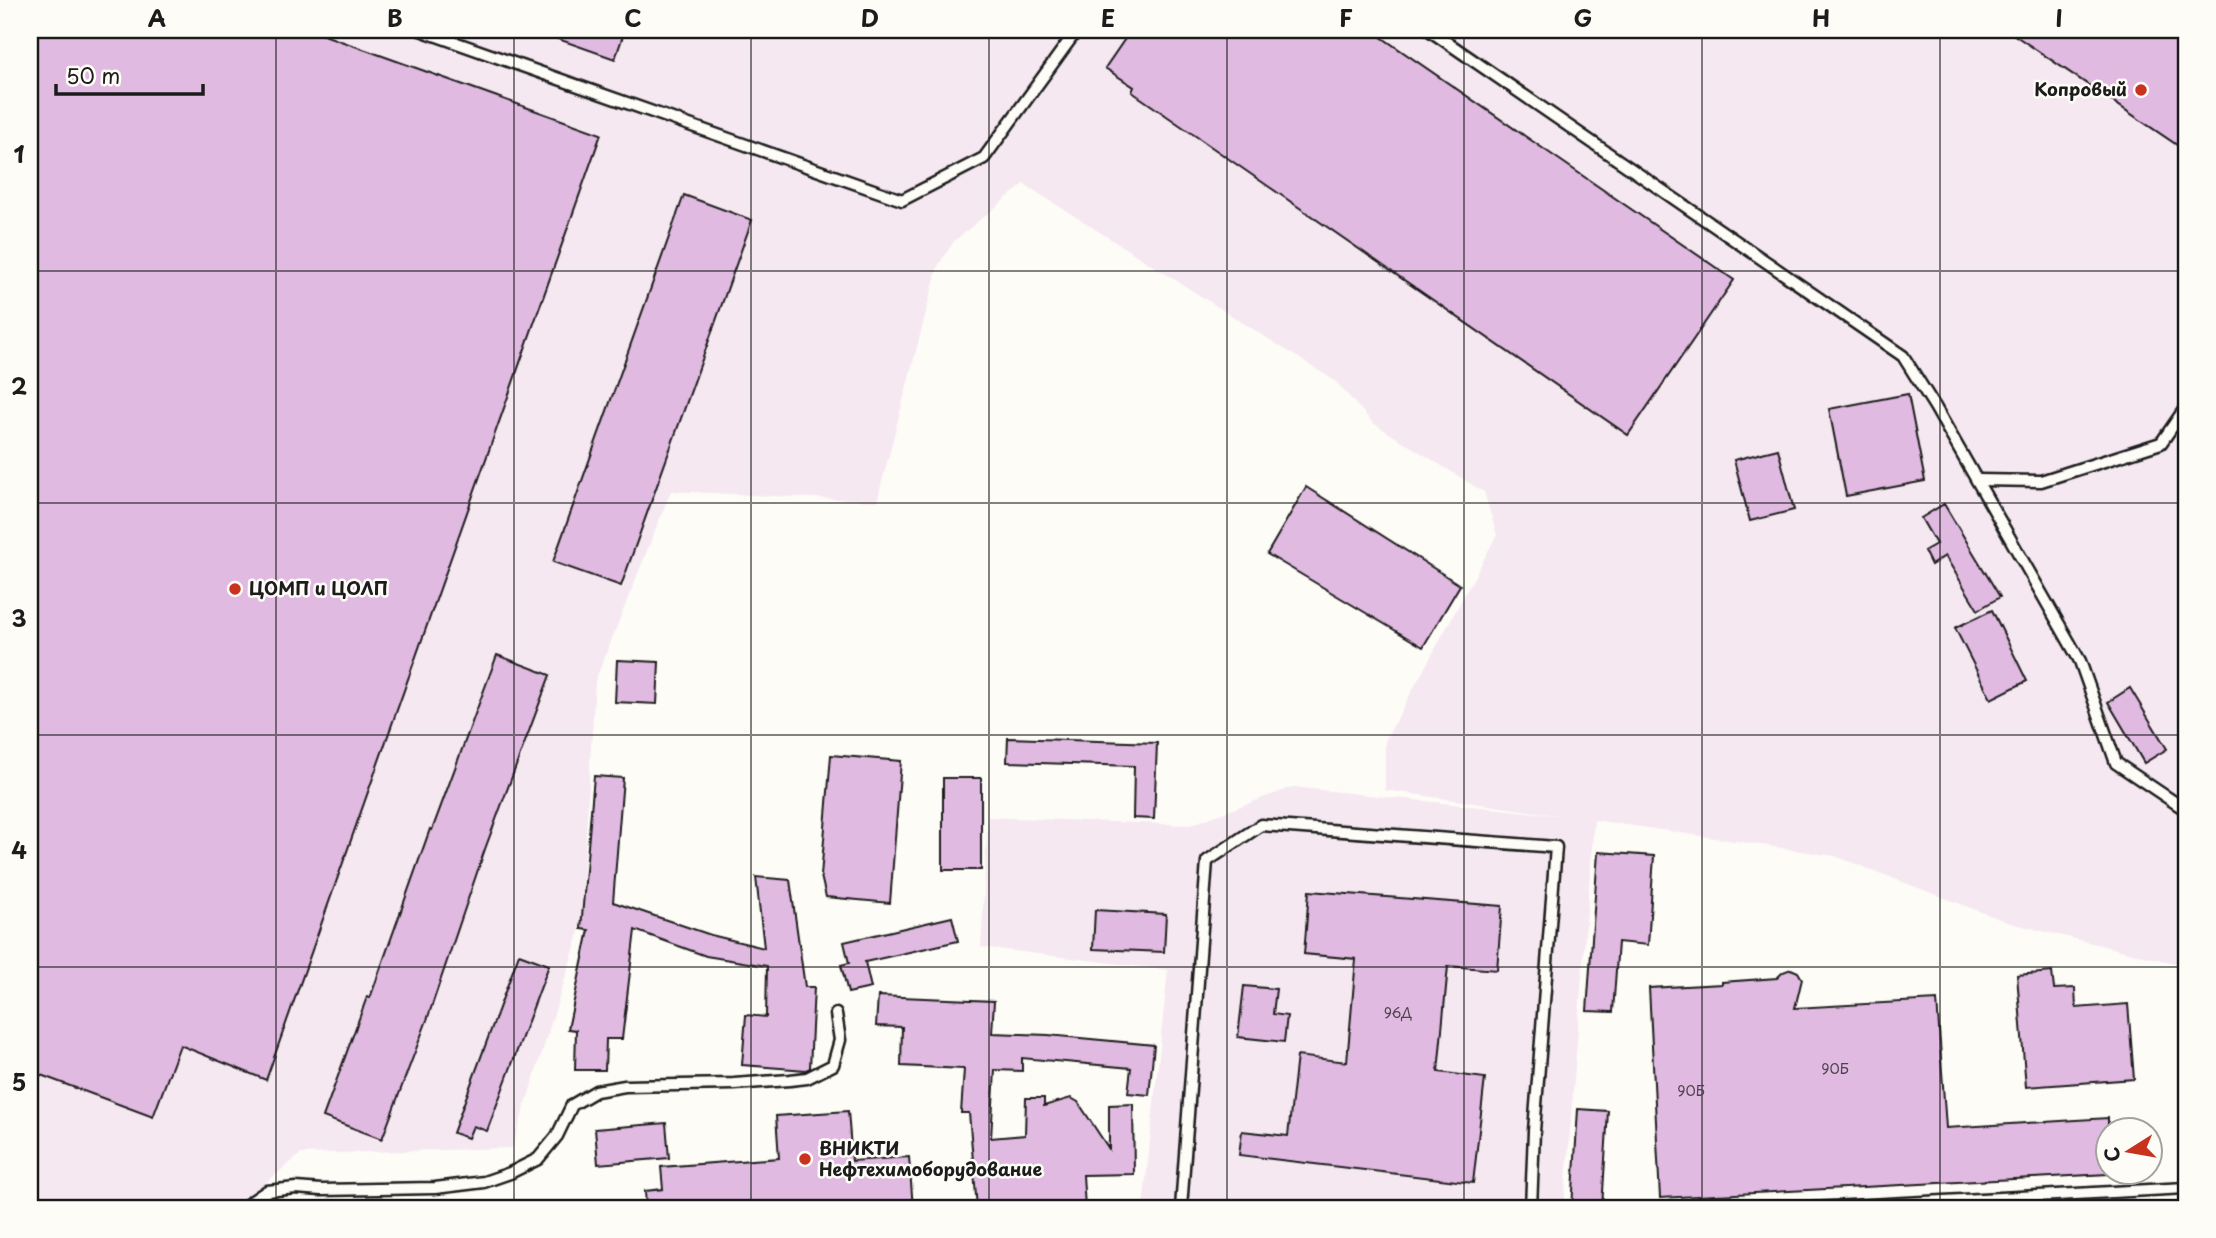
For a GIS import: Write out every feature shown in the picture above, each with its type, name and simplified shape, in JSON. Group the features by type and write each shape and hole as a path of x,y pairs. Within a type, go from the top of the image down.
{"lane":[{"path":"420,30 902,200 984,158 1077,30"},
{"path":"1429,30 1903,356 2080,661 2116,763 2186,810"},
{"path":"1977,480 2041,481 2161,443 2186,407"},
{"path":"1181,1208 1207,861 1261,825 1556,847 1534,1131 1531,1208"},
{"path":"247,1208 248,1204 267,1191 296,1188 435,1188 484,1182 538,1159 557,1136 572,1105 596,1091 625,1086 734,1084 807,1078 833,1065 840,1040 836,1014"},
{"path":"1812,1208 2186,1188"},
{"path":"30,1198 46,1208"}],"shaded area":[{"path":"30,30 2186,30 2186,966 2010,923 1835,856 1594,820 1564,1208 1143,1208 1168,970 981,947 988,817 1190,825 1293,787 1564,816 1385,790 1385,741 1497,535 1484,492 1373,423 1335,381 1024,184 954,241 938,266 877,501 671,491 595,681 578,937 512,1148 301,1154 234,1208 30,1208"}],"building":[{"name":"ЦОМП и ЦОЛП","path":"30,30 310,30 601,134 266,1080 180,1045 153,1117 30,1071"},
{"path":"625,30 615,59 538,32"},
{"path":"1131,30 1371,30 1734,280 1628,435 1132,92 1134,87 1105,68"},
{"name":"Копровый","path":"2007,30 2186,30 2186,151"},
{"path":"684,195 752,220 621,586 553,562"},
{"path":"1908,394 1925,481 1846,496 1829,409"},
{"path":"1778,449 1794,510 1750,521 1734,460"},
{"path":"1306,487 1460,585 1423,647 1267,554"},
{"path":"1944,504 2000,597 1978,610 1945,556 1931,565 1924,551 1936,544 1921,518"},
{"path":"1992,610 2027,681 1991,699 1955,628"},
{"path":"497,655 550,675 382,1139 323,1117"},
{"path":"617,660 659,662 657,704 615,702"},
{"path":"2130,688 2167,749 2144,763 2108,702"},
{"path":"1008,738 1157,743 1154,819 1133,818 1134,766 1007,762"},
{"path":"831,755 901,761 890,903 826,897 821,876"},
{"path":"594,776 623,778 613,902 711,935 764,948 756,877 790,880 805,987 814,987 810,1068 806,1070 742,1065 746,1015 766,1017 767,966 706,956 635,930 622,1039 606,1039 605,1070 575,1070 576,1030 568,1029 589,930 581,929"},
{"path":"943,778 981,778 981,870 943,870"},
{"path":"1598,852 1654,856 1648,945 1618,942 1613,1012 1587,1011"},
{"path":"1309,891 1502,906 1497,970 1448,966 1438,1072 1485,1078 1473,1183 1239,1155 1242,1131 1288,1136 1297,1056 1347,1062 1356,959 1304,954"},
{"path":"1095,910 1166,914 1164,952 1093,949"},
{"path":"952,917 958,941 865,962 871,988 848,993 841,965 849,963 844,942"},
{"path":"519,954 549,965 487,1131 473,1126 468,1138 453,1133"},
{"path":"1791,969 1798,972 1802,979 1795,1008 1937,1000 1946,1128 2094,1119 2094,1175 1660,1198 1649,988 1777,978"},
{"path":"2052,972 2054,989 2075,988 2076,1008 2128,1004 2134,1079 2026,1087 2017,975"},
{"path":"1244,986 1276,989 1273,1014 1287,1016 1284,1042 1238,1037"},
{"path":"878,996 994,1001 992,1033 1048,1035 1154,1045 1149,1095 1128,1093 1131,1068 1022,1058 1022,1071 995,1070 991,1138 1025,1135 1026,1098 1044,1098 1044,1106 1071,1098 1078,1102 1109,1149 1109,1105 1133,1104 1134,1174 1083,1175 1085,1208 977,1208 969,1113 961,1113 964,1069 901,1066 902,1027 876,1026"},
{"path":"1578,1109 1608,1111 1602,1208 1572,1208"},
{"name":"ВНИКТИ Нефтехимоборудование","path":"848,1111 852,1161 909,1157 913,1208 646,1208 645,1191 663,1189 661,1167 779,1158 776,1116"},
{"path":"666,1123 669,1158 598,1164 595,1129"}],"place":[{"name":"Копровый","path":"2141,90"},
{"name":"ЦОМП и ЦОЛП","path":"235,589"},
{"name":"ВНИКТИ Нефтехимоборудование","path":"805,1159"}]}
